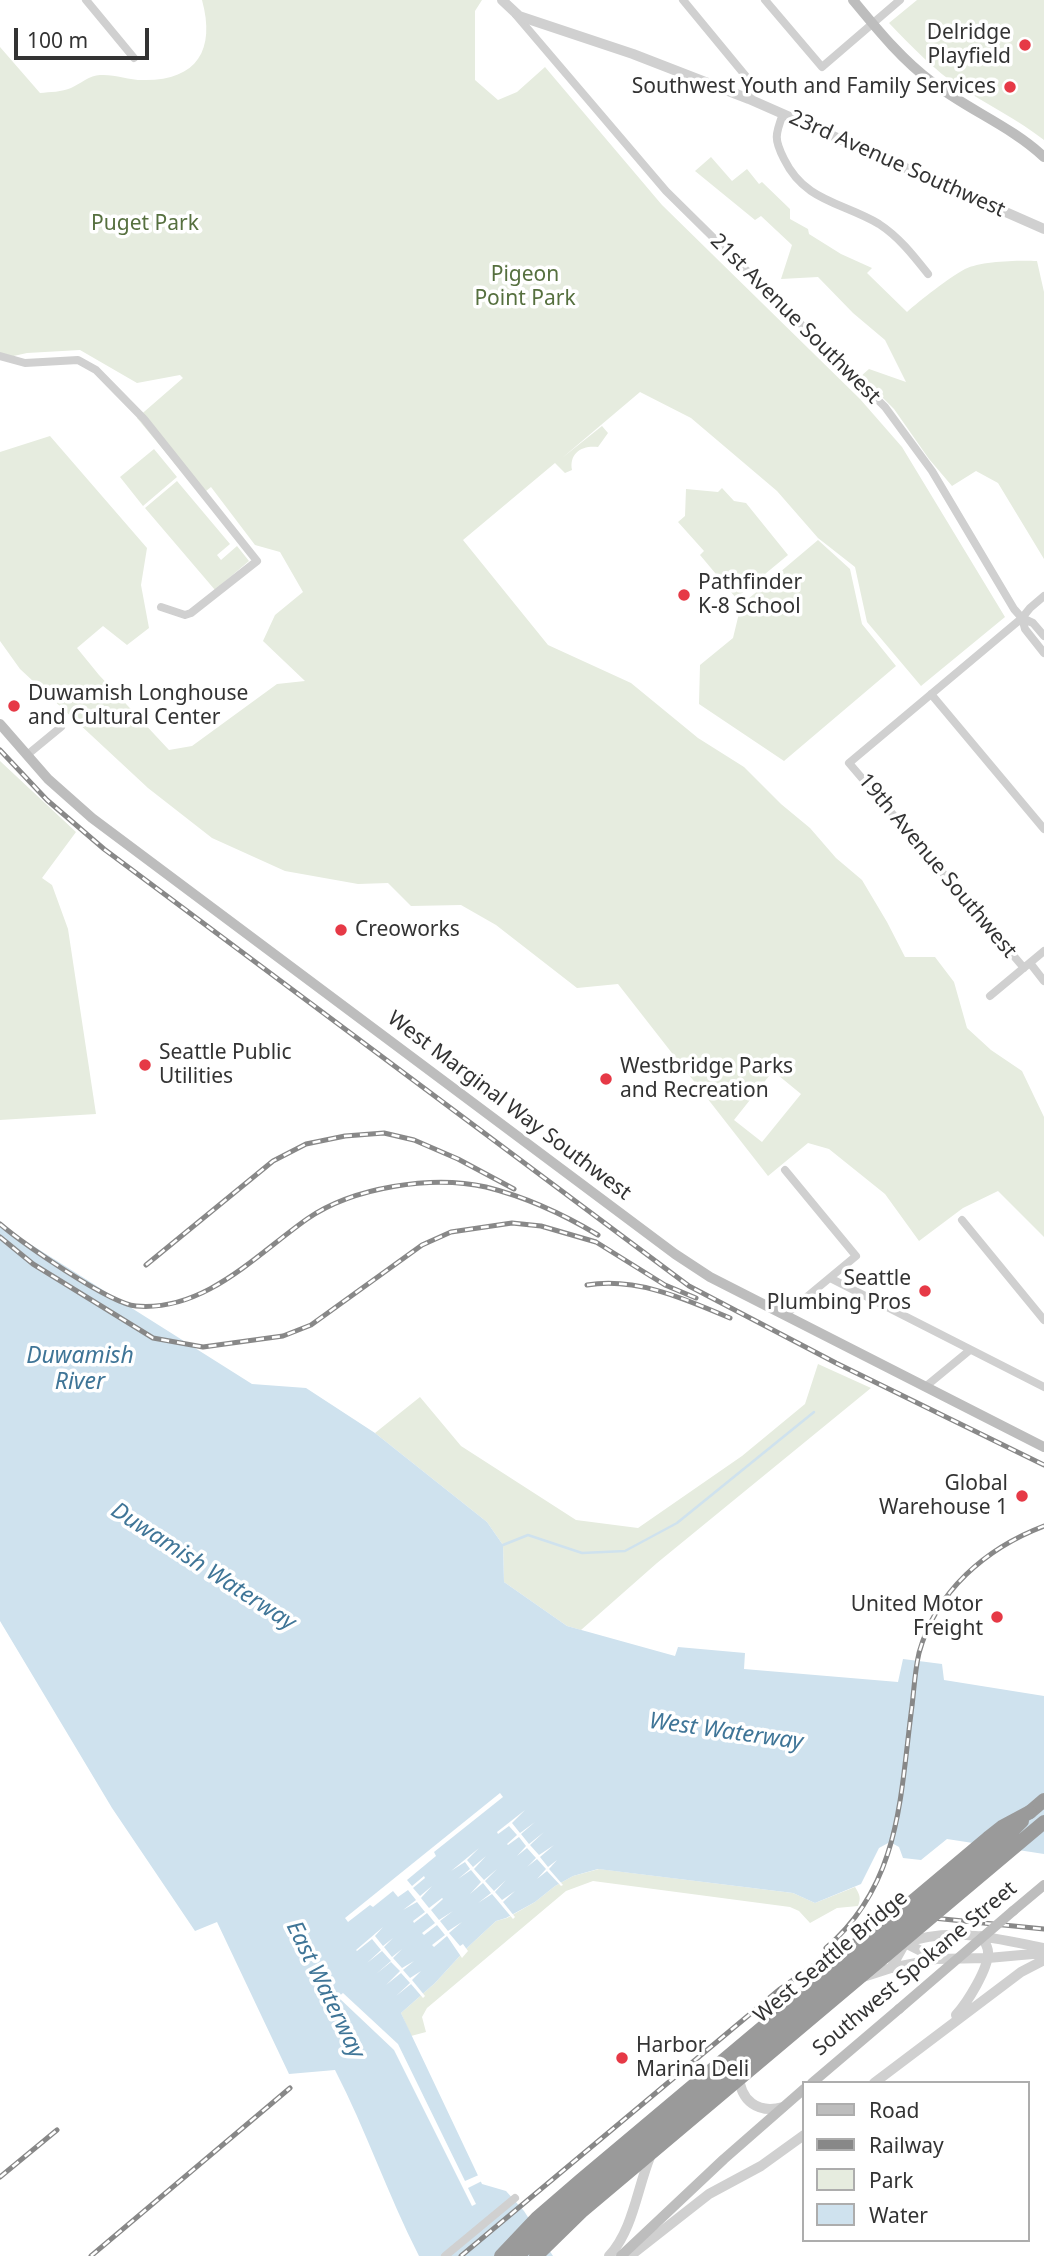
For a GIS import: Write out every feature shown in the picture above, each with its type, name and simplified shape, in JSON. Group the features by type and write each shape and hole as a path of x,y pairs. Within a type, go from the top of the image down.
{"highway":[{"name":"West Seattle Bridge","path":"518,2256 587,2189 1007,1836 1044,1800"},
{"path":"501,2256 537,2218 859,1945 1002,1827 1030,1812"},
{"name":"West Seattle Bridge","path":"536,2256 581,2213 1044,1822"}],"main road":[{"path":"853,0 904,57 931,82 1003,125 1044,158"},
{"name":"West Marginal Way Southwest","path":"0,724 48,779 92,818 657,1241 710,1277 1044,1447"},
{"name":"Southwest Spokane Street","path":"813,2081 1044,1885"},
{"path":"621,2256 724,2159 802,2091"}],"street":[{"path":"86,0 134,58"},
{"name":"21st Avenue Southwest","path":"502,0 666,191 885,407 932,471 1014,610 1033,623 1044,636"},
{"path":"683,0 749,80 752,91 749,99"},
{"path":"765,0 822,67 900,0"},
{"name":"23rd Avenue Southwest","path":"514,13 633,54 749,99 1044,229"},
{"path":"538,43 540,23"},
{"path":"783,114 776,141 789,170 799,183 822,199 885,229 908,248 928,274"},
{"path":"0,356 25,363 78,360 96,370 145,419 257,561 217,594 185,615 161,607"},
{"path":"1044,596 1022,618 931,694 1044,829"},
{"name":"21st Avenue Southwest","path":"1022,618 1025,629 1044,653"},
{"name":"19th Avenue Southwest","path":"931,694 849,763 1027,966 1044,981"},
{"path":"27,755 61,727"},
{"path":"990,996 1044,951"},
{"path":"785,1170 856,1256 785,1315"},
{"path":"962,1220 1044,1321"},
{"path":"830,1278 1044,1387"},
{"path":"925,1387 970,1350"},
{"path":"609,2256 628,2225 640,2181 661,2134 860,1965 880,1953 934,1935 981,1936 1044,1951"},
{"path":"944,2028 963,2007 988,1958 988,1950 981,1936"},
{"path":"905,1943 936,1959"},
{"path":"891,1968 905,1943"},
{"path":"783,2107 761,2109 748,2101 738,2077 743,2062 765,2050 837,1990 860,1978 891,1968 936,1959 988,1958 1044,1951"},
{"path":"877,2081 944,2028 1021,1972 1044,1959"},
{"path":"631,2256 709,2194 761,2166 802,2136"},
{"path":"445,2256 515,2198"}],"green space":[{"path":"202,0 482,0 475,11 475,80 498,100 517,92 545,67 662,205 860,399 902,447 1005,617 921,686 867,622 855,567 818,538 777,491 691,418 640,392 562,458 602,426 608,433 598,447 587,447 578,451 573,459 572,470 565,473 555,463 463,540 548,645 631,683 698,738 744,767 862,880 905,957 935,957 954,982 967,1028 991,1050 1022,1071 1044,1117 1044,1237 998,1191 963,1208 919,1241 885,1194 829,1149 808,1143 768,1176 618,984 577,988 496,925 461,905 411,906 388,883 358,884 285,871 212,838 148,788 20,669 0,641 0,452 50,436 147,548 141,585 149,628 127,645 103,626 77,648 169,750 192,746 277,684 305,681 263,641 275,615 303,592 280,552 255,545 211,487 201,495 137,418 183,378 180,375 137,383 80,350 27,353 0,359 0,47 40,93 67,89 96,75 137,80 161,79 189,69 198,60 206,34","holes":["773,1071 801,1094 762,1142 734,1120"]},
{"name":"Delridge Playfield","path":"917,0 1044,0 1044,140 951,81 923,58 889,23"},
{"path":"711,157 732,181 747,169 759,184 762,182 790,209 790,219 841,254 872,268 867,273 907,312 935,289 972,266 1037,261 1044,292 1044,559 998,483 976,471 952,486 929,459 894,409 861,376 869,369 906,382 885,340 853,313 818,277 781,279 792,245 761,216 755,220 695,171"},
{"path":"154,449 177,477 143,506 120,477"},
{"path":"177,481 230,544 217,555 221,560 237,546 249,561 215,590 145,508"},
{"path":"722,488 734,501 746,503 788,555 736,598 700,555 704,551 678,522 685,516 686,489 718,492"},
{"path":"818,540 850,569 862,624 896,666 784,761 699,704 700,665 733,638 741,605"},
{"path":"0,761 76,832 42,878 52,885 68,929 96,1114 0,1120"},
{"path":"818,1364 871,1388 657,1563 581,1630 567,1626 504,1582 503,1545 487,1522 375,1433 420,1397 461,1446 576,1520 638,1528 742,1456 805,1404"},
{"path":"599,1869 793,1893 815,1903 855,1887 860,1901 858,1906 837,1908 810,1923 799,1911 790,1907 593,1881 566,1891 427,2008 422,2017 426,2032 411,2036 401,2013 435,1983 496,1921 507,1918 535,1902 573,1876"}],"water":[{"path":"0,1225 252,1384 306,1388 375,1433 487,1522 503,1545 504,1582 567,1626 675,1656 678,1647 745,1653 744,1669 898,1682 903,1659 942,1664 944,1680 1044,1696 1044,1854 947,1839 921,1860 903,1858 899,1847 890,1842 879,1848 861,1884 815,1903 793,1893 598,1869 573,1876 535,1902 496,1921 435,1983 401,2013 482,2184 506,2191 524,2211 553,2256 419,2256 335,2070 289,2074 217,1922 195,1931 112,1808 0,1621"}],"pier":[{"path":"500,1793 503,1797 434,1852 436,1856 407,1880 412,1886 424,1876 413,1888 420,1896 432,1886 421,1898 429,1908 443,1899 431,1910 439,1920 453,1911 440,1921 448,1931 462,1922 449,1933 468,1951 462,1958 447,1936 434,1947 432,1945 445,1935 437,1925 424,1935 422,1933 435,1923 427,1913 414,1923 413,1921 425,1912 417,1902 403,1910 416,1900 408,1890 398,1897 393,1891 348,1922 345,1918"},
{"path":"525,1810 512,1823 520,1833 535,1822 521,1834 529,1844 544,1832 530,1845 539,1855 554,1845 540,1857 548,1867 557,1860 549,1869 563,1885 561,1886 547,1871 537,1879 546,1869 537,1859 527,1867 536,1858 527,1848 517,1856 526,1846 519,1837 507,1844 517,1835 509,1826 498,1834 497,1832"},
{"path":"479,1848 467,1860 473,1867 486,1856 474,1869 484,1880 497,1869 485,1881 494,1891 506,1880 495,1892 502,1900 515,1891 503,1902 515,1917 513,1919 492,1894 478,1903 491,1893 483,1883 470,1894 481,1882 471,1870 458,1879 470,1869 465,1862 451,1871"},
{"path":"383,1927 375,1936 383,1946 393,1938 384,1947 392,1957 402,1949 393,1958 402,1968 414,1961 403,1970 410,1978 421,1971 412,1980 425,1996 423,1998 411,1984 396,1996 410,1983 401,1973 386,1985 400,1971 391,1962 376,1974 391,1961 382,1951 367,1963 381,1950 372,1939 356,1950"},
{"path":"343,1993 398,2044 465,2181 481,2174 484,2180 468,2188 476,2204 472,2206 394,2050 338,1997"}],"waterway":[{"path":"503,1545 528,1535 582,1553 625,1551 677,1523 814,1412"}],"railway":[{"path":"0,750 47,800 104,849 689,1286 836,1363 1044,1465"},
{"path":"146,1265 273,1161 306,1144 345,1136 384,1133 414,1140 458,1159 514,1189"},
{"path":"0,1224 87,1284 124,1303 136,1306 161,1305 207,1291 326,1208 370,1192 418,1183 442,1182 486,1187 544,1207 598,1235"},
{"path":"0,1237 33,1264 153,1338 203,1347 283,1336 311,1325 422,1245 451,1232 512,1223 541,1226 596,1242 665,1285 696,1298"},
{"path":"587,1285 624,1284 660,1291 730,1318"},
{"path":"826,1948 851,1923 869,1896 893,1837 919,1653 927,1631 938,1610 966,1574 1002,1546 1044,1526"},
{"path":"461,2256 780,1989 840,1947 894,1923 933,1918 1044,1929"},
{"path":"91,2256 290,2088"},
{"path":"0,2177 57,2130"}],"place":[{"name":"Delridge Playfield","path":"1025,45"},
{"name":"Southwest Youth and Family Services","path":"1010,87"},
{"name":"Pathfinder K-8 School","path":"684,595"},
{"name":"Duwamish Longhouse and Cultural Center","path":"14,706"},
{"name":"Creoworks","path":"341,930"},
{"name":"Seattle Public Utilities","path":"145,1065"},
{"name":"Westbridge Parks and Recreation","path":"606,1079"},
{"name":"Seattle Plumbing Pros","path":"925,1291"},
{"name":"Global Warehouse 1","path":"1022,1496"},
{"name":"United Motor Freight","path":"997,1617"},
{"name":"Harbor Marina Deli","path":"622,2058"}],"park label":[{"name":"Puget Park","path":"145,224"},
{"name":"Pigeon Point Park","path":"525,287"}],"water label":[{"name":"Duwamish River","path":"80,1369"},
{"name":"Duwamish Waterway","path":"203,1567"},
{"name":"West Waterway","path":"726,1732"},
{"name":"East Waterway","path":"325,1990"}]}
